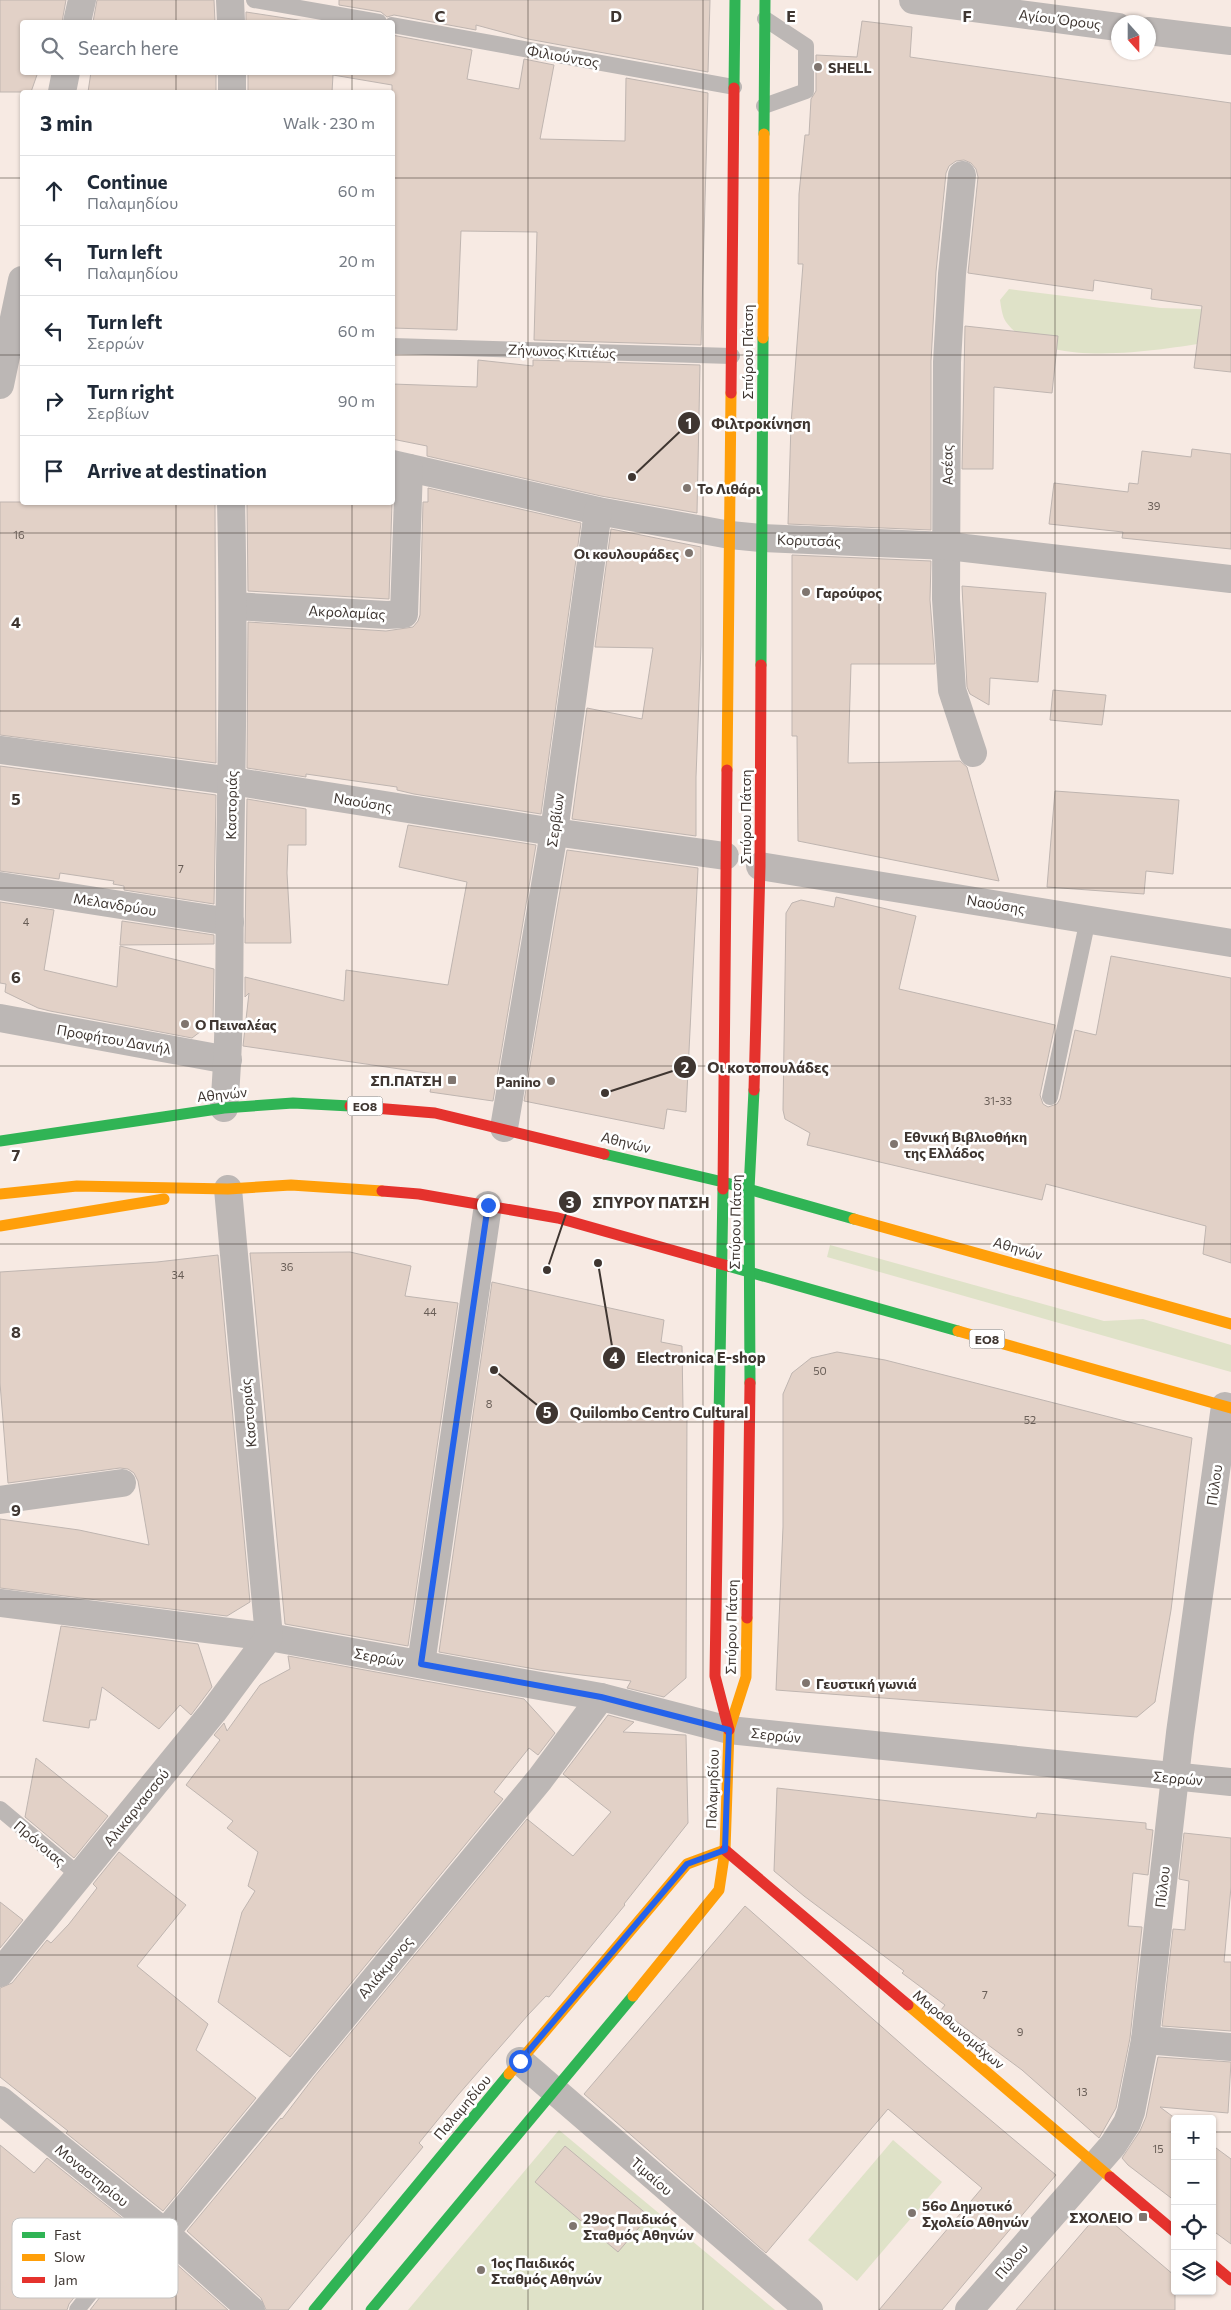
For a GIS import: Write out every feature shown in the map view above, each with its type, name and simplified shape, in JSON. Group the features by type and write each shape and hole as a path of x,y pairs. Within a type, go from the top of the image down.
{"main road":[{"name":"Σπύρου Πάτση","path":"729,1730 715,1676 723,1182 735,0"},
{"name":"Σπύρου Πάτση","path":"729,1730 746,1677 750,1324 749,1189 753,1133 760,866 766,0"},
{"name":"Αθηνών","path":"0,1141 224,1108 293,1104 359,1106 435,1113 723,1182 1231,1324"},
{"path":"9,1128 93,1127"},
{"name":"ΕΟ8","path":"0,1194 85,1186 228,1189 291,1185 419,1194 488,1205 558,1218 1228,1407"},
{"path":"0,1226 228,1189"},
{"name":"Παλαμηδίου","path":"371,2310 719,1890 725,1850 729,1730"},
{"name":"Παλαμηδίου","path":"314,2310 520,2061 687,1864 725,1850"},
{"name":"Μαραθωνομάχων","path":"725,1850 1171,2229"},
{"path":"1216,2267 1231,2280"}],"street":[{"path":"77,20 82,0"},
{"path":"230,0 231,20"},
{"name":"Αγίου Όρους","path":"913,0 1111,26"},
{"path":"1156,31 1231,41"},
{"path":"62,90 65,75"},
{"path":"232,75 232,90"},
{"name":"Ασέας","path":"962,175 952,274 947,362 948,546 946,599 949,670 957,709 973,753"},
{"path":"6,374 20,292"},
{"name":"Κορυτσάς","path":"401,466 598,511 730,535 948,546 1231,580"},
{"name":"Ακρολαμίας","path":"234,606 387,615 404,614 401,466"},
{"name":"Καστοριάς","path":"224,1108 228,1060 232,781 234,606 231,505"},
{"name":"Σερβίων","path":"504,1128 554,832 598,511"},
{"name":"Ναούσης","path":"0,750 232,781 554,832 725,856"},
{"name":"Ναούσης","path":"760,866 1231,943"},
{"name":"Μελανδρύου","path":"0,886 230,922"},
{"name":"Προφήτου Δανιήλ","path":"0,1018 228,1060"},
{"name":"Καστοριάς","path":"228,1189 269,1637"},
{"path":"421,1664 488,1205"},
{"name":"Πύλου","path":"969,2310 1113,2145 1128,2123 1145,2040 1175,1778 1228,1407"},
{"path":"0,1500 122,1483"},
{"name":"Σερρών","path":"0,1603 269,1637 601,1697 729,1730 1175,1778 1231,1782"},
{"name":"Αλικαρνασσού","path":"0,1973 213,1712 269,1637"},
{"name":"Αλιάκμονος","path":"164,2218 540,1780 601,1697"},
{"path":"1145,2040 1231,2047"},
{"name":"Τιμαίου","path":"520,2061 553,2092 809,2310"},
{"name":"Μοναστηρίου","path":"0,2100 145,2218"},
{"name":"Μοναστηρίου","path":"178,2246 251,2310"}],"lane":[{"path":"254,0 368,20"},
{"path":"764,106 806,91 806,46 765,19"},
{"name":"Φιλιούντος","path":"395,26 734,86"},
{"name":"Ζήνωνος Κιτιέως","path":"395,346 732,356"},
{"path":"1050,1097 1088,919"},
{"name":"Πρόνοιας","path":"0,1809 80,1876"},
{"name":"Αλιάκμονος","path":"77,2310 88,2298"}],"green space":[{"path":"1009,289 1161,308 1231,310 1211,342 1132,352 1073,352 1046,347 1023,337 1006,322 1000,300"},
{"path":"830,1245 1104,1321 1143,1319 1231,1345 1231,1372 827,1257"},
{"name":"29ος Παιδικός Σταθμός Αθηνών","path":"559,2130 775,2310 408,2310"},
{"path":"893,2140 942,2182 857,2281 808,2240"}],"building":[{"path":"0,0 66,0 62,20 20,20 20,75 37,75 32,90 0,92"},
{"path":"97,0 214,0 215,20 93,20"},
{"path":"339,0 710,0 708,72 528,39 476,25 476,30 394,15 387,17 381,12 339,5"},
{"path":"246,12 298,20 246,20"},
{"path":"862,21 912,27 910,57 1231,103 1231,372 1194,368 1202,306 1151,299 1152,289 1094,280 1093,291 968,273 978,177 976,169 971,163 964,160 956,161 949,166 946,173 936,272 931,361 931,530 788,524 791,424 803,264 798,264 799,194 805,135 809,135 811,99 816,91 816,55 857,57"},
{"path":"395,36 472,50 467,79 519,89 524,59 554,65 540,139 625,141 626,78 708,93 701,345 534,340 537,232 461,231 457,330 395,328 395,90 392,90 392,85 333,75 395,75"},
{"path":"91,75 216,75 216,90 88,90"},
{"path":"248,75 333,75 332,90 248,90"},
{"path":"965,326 1058,336 1052,393 994,387 993,469 962,469"},
{"path":"478,360 533,366 533,360 700,365 697,513 601,496 427,456 427,446 395,440 395,384 477,387"},
{"path":"1192,449 1231,454 1231,549 1122,538 1123,532 1049,524 1054,483 1128,492 1129,483 1138,484 1142,451 1191,457"},
{"path":"428,488 581,523 541,814 414,794 397,790 397,787 306,774 306,777 247,768 248,622 386,631 413,627 420,615 423,502 428,502"},
{"path":"0,502 20,502 20,505 215,505 216,763 0,735"},
{"path":"247,505 392,505 389,599 248,591"},
{"path":"611,529 701,547 701,645 696,777 696,836 572,819 587,708 642,719 653,648 595,647"},
{"path":"792,555 931,561 930,600 935,664 851,664 848,763 960,761 967,767 999,881 798,841 797,736 792,736"},
{"path":"962,586 1046,593 1038,682 990,678 989,705 970,694 967,687"},
{"path":"1053,690 1106,695 1102,725 1050,720"},
{"path":"0,766 216,795 214,904 124,890 124,886 113,884 114,881 60,873 59,879 0,871"},
{"path":"1055,791 1179,800 1173,874 1146,871 1144,894 1047,887"},
{"path":"247,799 306,809 306,845 288,845 287,873 291,943 245,943"},
{"path":"408,825 536,845 493,1101 430,1092 434,1074 243,1046 249,993 245,997 245,977 344,1001 346,970 448,985 467,882 399,867"},
{"path":"567,850 698,868 686,1112 667,1109 664,1129 524,1101"},
{"path":"836,897 916,916 899,989 1055,1025 1040,1095 1043,1104 1048,1107 1057,1104 1060,1099 1075,1030 1096,1035 1111,956 1231,978 1231,1263 1203,1254 1206,1226 1046,1184 1042,1200 807,1145 810,1133 785,1119 783,1110 786,913 792,903 801,900 834,907"},
{"path":"0,902 54,910 44,970 117,987 120,946 214,969 213,1022 192,1038 50,1011 38,1008 5,992 6,984 0,983"},
{"path":"122,921 214,935 214,944 120,945"},
{"path":"350,1252 411,1266 405,1296 458,1303 408,1646 285,1624 250,1253"},
{"path":"218,1255 250,1602 227,1616 0,1588 0,1519 79,1530 149,1545 138,1481 134,1473 128,1469 120,1468 8,1483 0,1383 0,1272 157,1262"},
{"path":"492,1282 664,1320 661,1342 682,1346 683,1409 687,1409 686,1678 664,1697 627,1688 631,1681 540,1670 439,1652"},
{"path":"837,1352 885,1360 1192,1438 1171,1610 1155,1702 1137,1717 776,1690 783,1527 783,1394 792,1373 811,1358"},
{"path":"61,1626 198,1644 212,1687 191,1715 180,1705 159,1729 102,1687 96,1720 90,1720 89,1728 43,1721"},
{"path":"288,1656 524,1699 555,1733 538,1755 529,1748 494,1792 503,1799 290,2057 218,2002 242,1912 255,1891 248,1886 258,1852 227,1828 233,1821 186,1785 220,1740 214,1735 224,1723 227,1731 260,1685 290,1669"},
{"path":"608,1715 634,1722 623,1732 686,1735 688,1823 625,1905 549,1997 546,1996 528,2015 458,2095 419,2143 423,2147 288,2310 266,2310 261,2298 187,2231 282,2119 314,2077 527,1819 573,1856 611,1812 563,1774"},
{"path":"36,1758 108,1816 74,1858 25,1817"},
{"path":"777,1788 1036,1818 1037,1813 1146,1823 1146,1829 1153,1830 1148,1875 1133,1873 1128,1926 1142,1927 1130,2038 1116,2108 1099,2138 1022,2070 941,2010 945,2005 902,1973 904,1971 804,1896 774,1871"},
{"path":"1184,1833 1231,1838 1231,1887 1224,1962 1231,1962 1231,2031 1162,2026 1173,1929 1185,1930 1189,1881 1179,1879"},
{"path":"119,1852 186,1905 137,1966 208,2024 196,2050 256,2098 163,2211 0,2077 0,1988 12,1983 47,1940 51,1943 69,1924 97,1888 93,1884"},
{"path":"0,1902 23,1920 0,1948"},
{"path":"745,1906 925,2065 1056,2175 942,2310 879,2310 982,2188 888,2109 766,2253 584,2094"},
{"path":"1158,2057 1231,2062 1228,2113 1160,2107 1171,2115 1171,2198 1128,2165 1122,2158 1140,2131 1146,2117"},
{"path":"0,2145 34,2173 47,2158 122,2218 12,2218 12,2298 74,2298 67,2310 0,2310"},
{"path":"565,2146 649,2216 618,2252 535,2182"},
{"path":"1216,2148 1231,2159 1231,2244 1216,2233"},
{"path":"1100,2212 1171,2273 1171,2295 1175,2295 1175,2310 1016,2310"},
{"path":"178,2265 228,2310 90,2310 99,2298 178,2298"}],"traffic: fast":[{"path":"734,88 735,0"},
{"path":"764,134 765,0"},
{"path":"761,665 763,338"},
{"path":"750,1383 749,1189 754,1090"},
{"path":"0,1141 224,1108 293,1103 350,1106"},
{"path":"604,1154 723,1182 854,1219"},
{"path":"719,1419 723,1189"},
{"path":"728,1266 958,1331"},
{"path":"371,2310 633,1996"},
{"path":"314,2310 509,2074"}],"traffic: slow":[{"path":"763,338 764,134"},
{"path":"727,770 731,393"},
{"path":"0,1194 77,1186 228,1189 291,1185 382,1191"},
{"path":"0,1226 164,1199"},
{"path":"854,1219 1231,1324"},
{"path":"958,1331 1231,1408"},
{"path":"633,1996 719,1890 725,1850 729,1730 746,1677 747,1618"},
{"path":"509,2074 687,1864 725,1850"},
{"path":"908,2005 1110,2177"}],"traffic: jam":[{"path":"731,393 734,88"},
{"path":"754,1090 760,866 761,665"},
{"path":"723,1189 727,770"},
{"path":"350,1106 435,1113 604,1154"},
{"path":"382,1191 419,1194 558,1218 728,1266"},
{"path":"747,1618 750,1383"},
{"path":"719,1419 715,1676 729,1730"},
{"path":"725,1850 908,2005"},
{"path":"1110,2177 1171,2229"},
{"path":"1216,2267 1231,2280"}],"place":[{"name":"SHELL","path":"818,67"},
{"name":"Φιλτροκίνηση","path":"632,477"},
{"name":"Το Λιθάρι","path":"687,488"},
{"name":"Οι κουλουράδες","path":"689,553"},
{"name":"Γαρούφος","path":"806,592"},
{"name":"Ο Πειναλέας","path":"185,1024"},
{"name":"ΣΠ.ΠΑΤΣΗ","path":"452,1080"},
{"name":"Panino","path":"551,1081"},
{"name":"Οι κοτοπουλάδες","path":"605,1093"},
{"name":"Εθνική Βιβλιοθήκη της Ελλάδος","path":"894,1144"},
{"name":"Electronica E-shop","path":"598,1263"},
{"name":"ΣΠΥΡΟΥ ΠΑΤΣΗ","path":"547,1270"},
{"name":"Quilombo Centro Cultural","path":"494,1370"},
{"name":"Γευστική γωνιά","path":"806,1683"},
{"name":"56ο Δημοτικό Σχολείο Αθηνών","path":"912,2213"},
{"name":"ΣΧΟΛΕΙΟ","path":"1143,2217"},
{"name":"29ος Παιδικός Σταθμός Αθηνών","path":"573,2226"},
{"name":"1ος Παιδικός Σταθμός Αθηνών","path":"481,2270"}],"route":[{"path":"488,1205 421,1664 601,1697 706,1726 729,1730 725,1850 687,1864 520,2061"}]}
